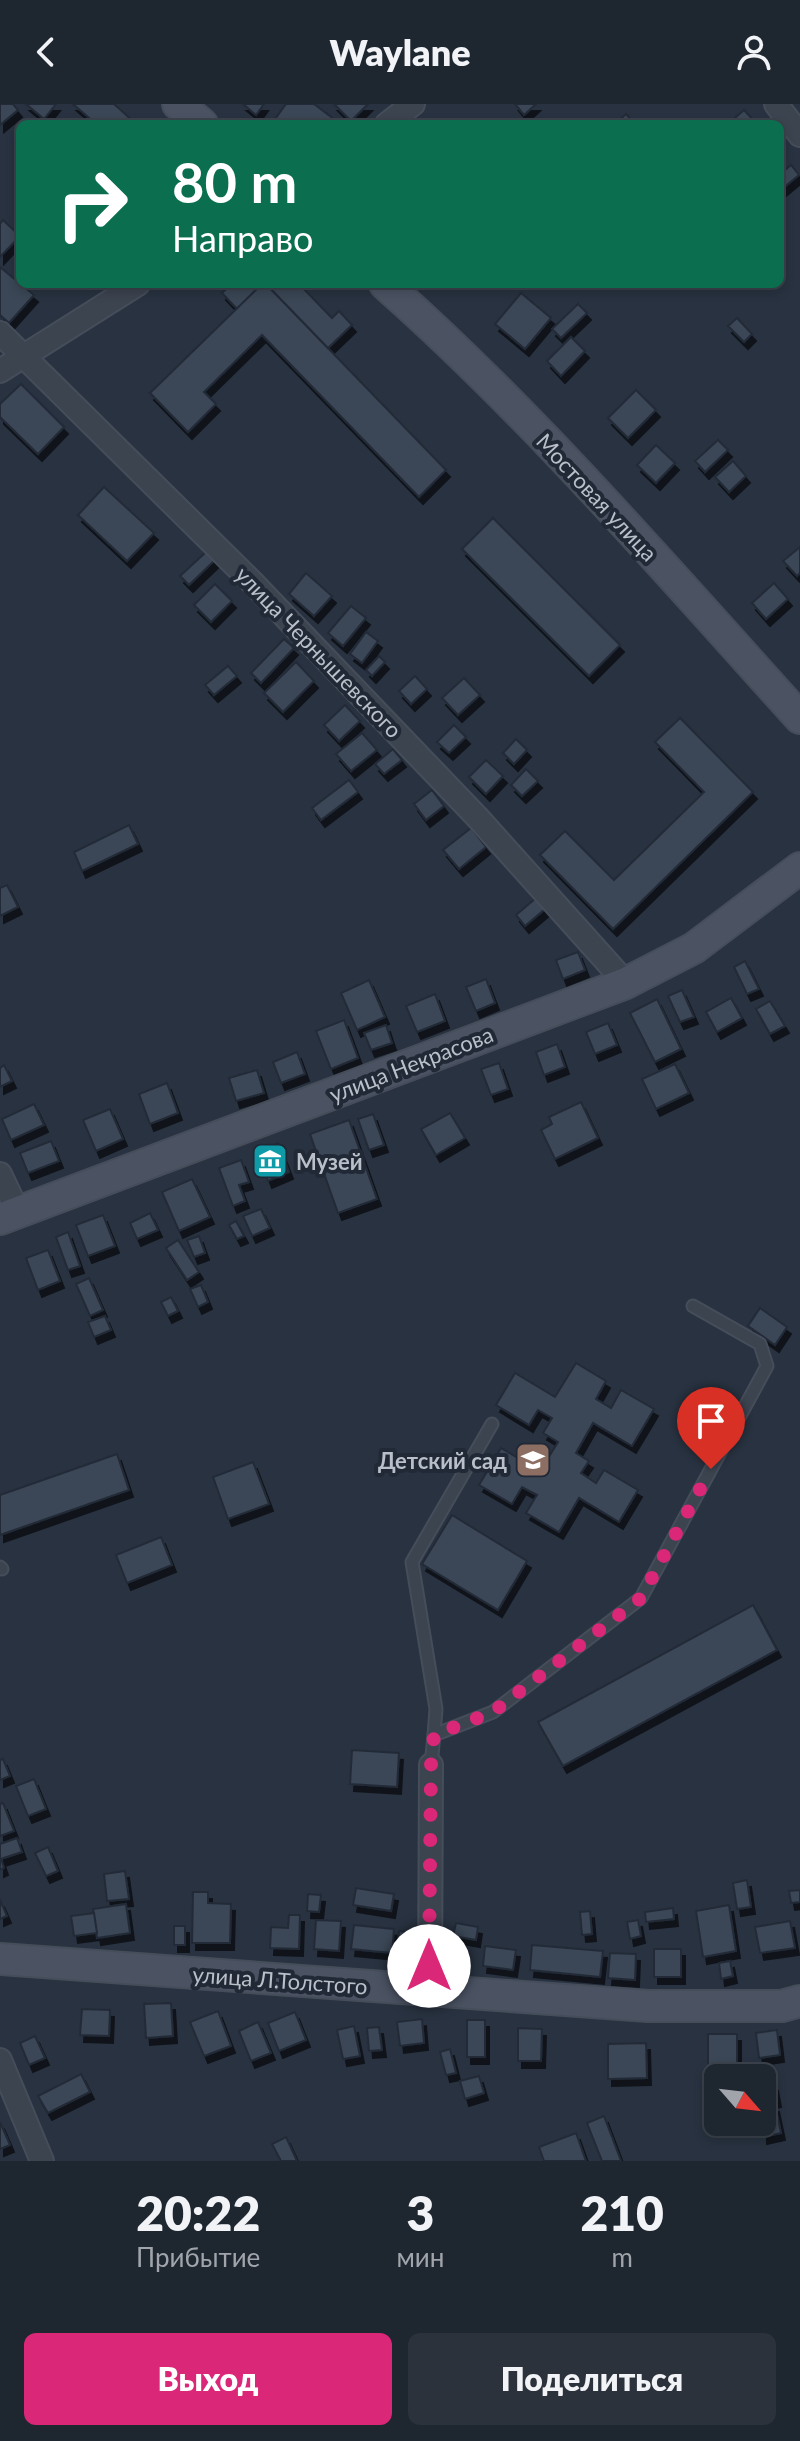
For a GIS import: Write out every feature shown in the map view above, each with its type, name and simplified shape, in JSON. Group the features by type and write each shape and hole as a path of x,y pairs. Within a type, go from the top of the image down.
{"street":[{"path":"178,104 197,120"},
{"path":"392,120 413,104"},
{"path":"776,104 800,135"},
{"path":"0,371 132,288"},
{"name":"Мостовая улица","path":"390,288 452,343 635,535 800,718"},
{"name":"улица Чернышевского","path":"0,333 263,593 478,818 626,983"},
{"name":"улица Некрасова","path":"9,1216 626,983 694,948 800,868"},
{"path":"0,1174 9,1216"},
{"path":"430,1991 431,1765"},
{"name":"улица Л.Толстого","path":"0,1959 648,2006 782,2006 800,2001"},
{"path":"0,2060 42,2161"}],"lane":[{"path":"434,1735 493,1712 641,1598 767,1366 760,1344 693,1306"},
{"path":"431,1765 436,1709 412,1562 492,1424"}],"building":[{"path":"0,104 13,104 18,110 0,125"},
{"path":"26,104 56,104 44,119"},
{"path":"73,104 114,104 132,120 91,120"},
{"path":"243,104 264,104 256,115"},
{"path":"286,104 314,104 335,120 274,120"},
{"path":"334,104 368,104 352,120"},
{"path":"515,104 536,104 524,115"},
{"path":"744,110 753,120 733,120"},
{"path":"791,165 799,175 784,187 784,171"},
{"path":"3,220 16,232 16,240 0,257 0,224"},
{"path":"0,267 16,280 16,288 26,288 34,295 9,323 0,315"},
{"path":"227,288 258,288 237,309 222,293"},
{"path":"258,288 270,288 446,470 419,497 262,335 204,392 216,404 188,432 150,393"},
{"path":"270,288 303,288 332,318 339,311 352,325 328,348"},
{"path":"521,293 551,318 525,349 495,324"},
{"path":"578,304 587,313 561,338 552,329"},
{"path":"737,318 752,334 744,342 728,326"},
{"path":"571,337 585,351 561,376 547,361"},
{"path":"21,384 64,427 38,454 0,417 0,404"},
{"path":"636,390 656,410 628,438 608,418"},
{"path":"718,440 728,450 705,472 695,461"},
{"path":"656,445 675,463 656,483 637,465"},
{"path":"733,461 746,476 729,492 715,477"},
{"path":"104,487 154,533 127,561 78,515"},
{"path":"493,518 620,645 589,676 462,549"},
{"path":"800,547 800,573 797,576 783,561"},
{"path":"206,552 214,561 189,585 180,576"},
{"path":"306,573 332,596 314,616 289,594"},
{"path":"774,583 788,599 766,619 752,603"},
{"path":"215,584 232,601 211,622 194,605"},
{"path":"351,606 366,618 343,646 328,633"},
{"path":"366,632 378,641 362,663 350,654"},
{"path":"284,639 294,648 261,683 251,673"},
{"path":"379,656 385,662 372,676 366,670"},
{"path":"296,662 314,681 283,712 264,693"},
{"path":"228,666 237,676 214,695 205,685"},
{"path":"415,676 427,689 411,704 399,691"},
{"path":"464,678 480,695 458,715 442,698"},
{"path":"345,705 360,721 339,741 324,725"},
{"path":"680,718 753,792 613,929 540,855 565,831 614,880 704,792 655,742"},
{"path":"454,725 466,737 449,753 437,742"},
{"path":"362,733 377,750 351,771 336,754"},
{"path":"516,739 527,750 514,764 503,753"},
{"path":"393,749 402,760 384,774 375,764"},
{"path":"486,760 503,776 486,794 469,777"},
{"path":"526,769 538,781 522,796 511,785"},
{"path":"349,780 358,792 321,820 312,808"},
{"path":"432,790 444,806 426,820 414,804"},
{"path":"129,825 138,844 82,871 74,852"},
{"path":"471,828 486,847 459,869 443,850"},
{"path":"7,885 18,907 0,916 0,888"},
{"path":"536,898 545,909 525,926 516,915"},
{"path":"578,952 585,970 563,979 556,960"},
{"path":"745,961 759,989 747,994 734,967"},
{"path":"486,979 495,1003 476,1011 466,987"},
{"path":"369,980 385,1017 357,1030 341,993"},
{"path":"682,990 694,1017 680,1022 668,996"},
{"path":"435,994 445,1021 417,1032 406,1006"},
{"path":"731,998 742,1018 717,1032 706,1012"},
{"path":"657,999 681,1049 655,1062 630,1013"},
{"path":"770,1001 785,1026 770,1034 756,1009"},
{"path":"344,1020 358,1058 331,1069 316,1031"},
{"path":"608,1023 617,1045 595,1054 586,1032"},
{"path":"386,1025 392,1043 371,1050 364,1033"},
{"path":"557,1044 565,1067 544,1075 536,1052"},
{"path":"297,1052 305,1074 281,1083 273,1062"},
{"path":"499,1063 508,1089 491,1095 481,1069"},
{"path":"675,1064 689,1093 656,1109 642,1079"},
{"path":"4,1065 12,1081 0,1087 0,1068"},
{"path":"257,1070 264,1093 236,1101 229,1078"},
{"path":"167,1083 178,1113 150,1124 139,1094"},
{"path":"581,1102 598,1138 555,1159 541,1130 552,1124 549,1117"},
{"path":"34,1104 44,1125 11,1140 2,1119"},
{"path":"110,1109 123,1139 96,1151 83,1120"},
{"path":"450,1113 465,1138 436,1155 421,1129"},
{"path":"373,1114 384,1145 369,1150 358,1119"},
{"path":"349,1120 377,1199 338,1213 310,1134"},
{"path":"51,1141 59,1161 28,1173 20,1153"},
{"path":"278,1143 289,1172 268,1181 257,1152"},
{"path":"241,1160 249,1182 239,1185 245,1201 233,1206 219,1168"},
{"path":"192,1179 210,1217 179,1231 162,1192"},
{"path":"261,1209 270,1228 252,1236 243,1216"},
{"path":"150,1213 158,1230 137,1239 130,1223"},
{"path":"103,1215 115,1246 88,1256 76,1225"},
{"path":"236,1221 244,1236 237,1239 229,1225"},
{"path":"68,1232 80,1266 68,1270 56,1237"},
{"path":"199,1236 205,1253 194,1257 187,1240"},
{"path":"178,1240 199,1272 187,1280 166,1248"},
{"path":"48,1250 60,1281 38,1290 26,1258"},
{"path":"89,1278 103,1310 90,1316 76,1284"},
{"path":"201,1285 208,1302 198,1307 190,1289"},
{"path":"171,1297 178,1311 168,1316 161,1302"},
{"path":"760,1308 787,1327 775,1345 748,1326"},
{"path":"105,1316 111,1330 94,1337 88,1322"},
{"path":"576,1363 606,1381 596,1399 611,1408 621,1390 654,1409 632,1446 593,1423 576,1453 589,1461 581,1473 596,1483 604,1470 638,1490 619,1522 579,1498 559,1532 526,1513 537,1495 522,1487 512,1504 479,1485 501,1448 540,1471 558,1442 543,1433 552,1418 538,1410 529,1425 496,1405 515,1373 555,1397"},
{"path":"117,1454 129,1490 0,1535 0,1495"},
{"path":"253,1462 269,1504 228,1519 213,1477"},
{"path":"452,1515 527,1561 498,1610 422,1564"},
{"path":"161,1537 172,1565 127,1583 116,1555"},
{"path":"753,1605 777,1650 563,1766 538,1722"},
{"path":"352,1750 399,1753 397,1787 350,1784"},
{"path":"3,1759 10,1776 0,1780 0,1760"},
{"path":"34,1779 46,1809 28,1816 16,1786"},
{"path":"3,1803 14,1831 0,1836 0,1804"},
{"path":"17,1838 22,1852 1,1859 4,1868 0,1870 0,1844"},
{"path":"48,1847 58,1871 46,1876 35,1853"},
{"path":"125,1871 129,1899 107,1901 104,1874"},
{"path":"747,1880 751,1907 737,1909 733,1883"},
{"path":"356,1888 394,1894 391,1911 353,1905"},
{"path":"800,1890 800,1902 791,1903 789,1891"},
{"path":"193,1892 208,1892 208,1903 231,1904 230,1943 192,1943"},
{"path":"308,1894 321,1895 319,1912 307,1911"},
{"path":"0,1900 7,1916 0,1919"},
{"path":"126,1904 130,1933 97,1938 93,1909"},
{"path":"729,1905 736,1951 703,1957 696,1911"},
{"path":"673,1908 674,1919 646,1922 645,1912"},
{"path":"590,1911 592,1934 582,1935 580,1912"},
{"path":"94,1913 97,1933 74,1936 71,1916"},
{"path":"289,1915 300,1915 299,1949 270,1948 271,1927 288,1928"},
{"path":"316,1920 341,1921 339,1951 314,1949"},
{"path":"638,1920 641,1936 630,1939 627,1922"},
{"path":"790,1921 795,1948 760,1953 755,1927"},
{"path":"456,1923 478,1927 476,1940 453,1936"},
{"path":"354,1925 394,1929 392,1953 351,1949"},
{"path":"174,1926 185,1926 185,1945 174,1945"},
{"path":"399,1931 418,1933 415,1956 397,1954"},
{"path":"532,1945 603,1951 600,1977 530,1970"},
{"path":"485,1946 516,1950 513,1970 483,1966"},
{"path":"654,1949 681,1949 681,1977 654,1977"},
{"path":"610,1953 636,1954 635,1980 608,1978"},
{"path":"730,1961 733,1976 721,1979 719,1963"},
{"path":"171,2003 173,2036 146,2038 144,2004"},
{"path":"82,2009 110,2010 109,2036 80,2035"},
{"path":"218,2011 231,2046 204,2056 190,2022"},
{"path":"295,2012 306,2040 279,2051 268,2023"},
{"path":"422,2019 424,2043 400,2046 397,2022"},
{"path":"467,2020 485,2020 485,2057 467,2057"},
{"path":"258,2022 271,2053 251,2061 239,2031"},
{"path":"354,2026 360,2056 343,2059 337,2030"},
{"path":"379,2027 382,2050 369,2051 367,2028"},
{"path":"518,2028 542,2029 541,2061 518,2061"},
{"path":"777,2030 780,2055 759,2058 756,2033"},
{"path":"708,2034 737,2034 737,2064 708,2064"},
{"path":"35,2036 45,2058 29,2065 20,2043"},
{"path":"646,2043 647,2078 608,2079 608,2044"},
{"path":"450,2049 456,2073 446,2075 440,2052"},
{"path":"81,2074 90,2092 48,2113 38,2096"},
{"path":"479,2076 484,2093 465,2099 460,2081"},
{"path":"776,2110 781,2133 776,2134"},
{"path":"604,2116 621,2161 602,2161 587,2123"},
{"path":"0,2122 10,2145 0,2149"},
{"path":"576,2133 586,2161 544,2161 539,2147"},
{"path":"286,2137 297,2161 281,2161 272,2144"}],"place":[{"name":"Музей","path":"270,1161"},
{"name":"Детский сад","path":"533,1460"}],"route":[{"path":"429,1966 434,1735 493,1712 641,1598 711,1469"}]}
